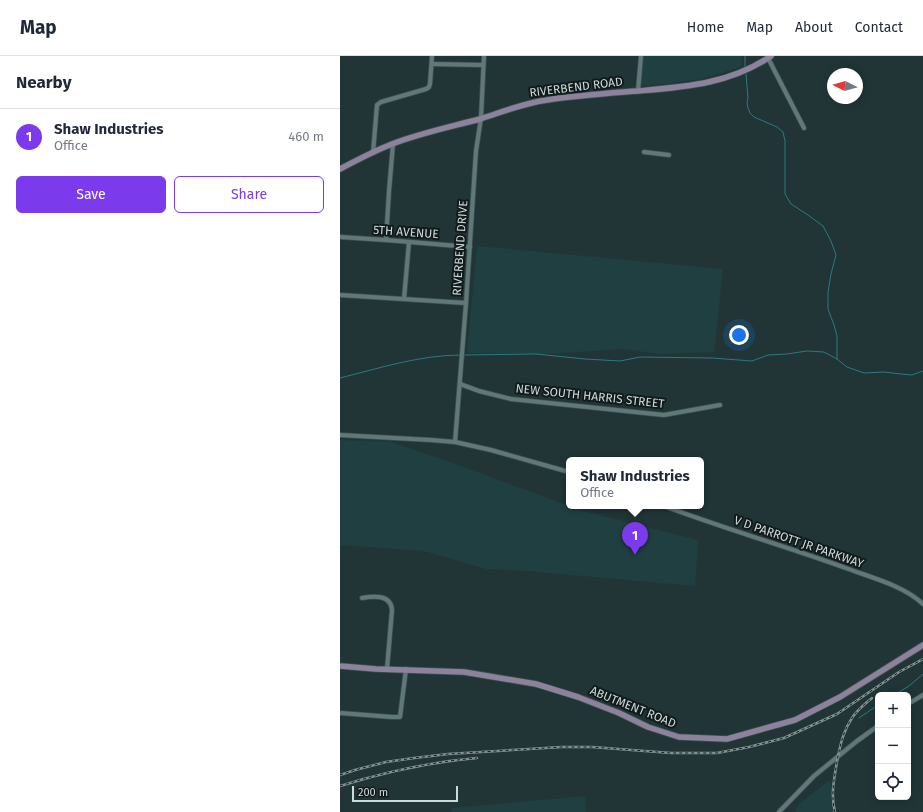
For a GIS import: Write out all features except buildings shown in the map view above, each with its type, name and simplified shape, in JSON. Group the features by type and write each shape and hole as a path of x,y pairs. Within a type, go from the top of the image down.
{"main road":[{"name":"RIVERBEND ROAD","path":"340,169 393,144 527,104 546,100 675,88 707,82 736,74 769,57"},
{"name":"ABUTMENT ROAD","path":"340,666 464,672 536,684 578,696 648,727 679,737 727,739 795,720 840,697 923,645"}],"street":[{"path":"372,153 377,106 381,102 426,89 430,84 432,56"},
{"name":"RIVERBEND DRIVE","path":"455,442 484,56"},
{"path":"638,91 641,56"},
{"path":"769,57 804,128"},
{"path":"432,64 483,65"},
{"path":"386,240 393,144"},
{"path":"644,152 670,154"},
{"name":"5TH AVENUE","path":"340,237 470,247"},
{"path":"404,299 409,242"},
{"path":"340,294 466,303"},
{"name":"NEW SOUTH HARRIS STREET","path":"460,384 479,391 511,399 664,415 720,405"},
{"path":"340,435 455,442 491,450 566,471"},
{"name":"V D PARROTT JR PARKWAY","path":"672,509 895,586 917,598 923,604"},
{"path":"362,598 385,598 388,599 391,604 392,610 387,669"},
{"path":"340,713 400,717 406,669"},
{"path":"911,702 923,695"},
{"path":"779,812 814,776 875,728"}],"shaded area":[{"path":"642,56 742,56 741,67 701,79 640,86"},
{"path":"477,246 723,269 714,352 661,354 623,349 546,354 467,353"},
{"path":"340,440 391,442 566,505 566,509 577,509 698,540 695,586 527,571 486,569 424,551 340,545"},
{"path":"830,780 836,812 795,812 798,805"},
{"path":"585,796 586,812 452,812 451,808"}],"waterway":[{"path":"745,56 745,66"},
{"path":"746,74 747,103 750,113 754,117 777,127 783,132 785,141 785,194 791,204 823,226 836,255 828,292 828,309 837,336 837,359"},
{"path":"464,355 536,354 620,361 640,357 712,358 752,361 768,355 807,351 824,352 837,359 847,367 864,373 884,372 912,375 923,371"},
{"path":"340,378 385,366 430,357 461,355"},
{"path":"899,692 923,674"},
{"path":"859,718 875,707"}],"railway":[{"path":"340,775 386,762 448,754 562,747 592,747 671,753 717,753 749,747 784,738 837,714 899,672 923,659"},
{"path":"835,812 833,798 834,784 838,756 843,736 854,715 872,698"},
{"path":"340,786 408,768 477,758"}],"place":[{"name":"Shaw Industries","path":"635,555"}]}
